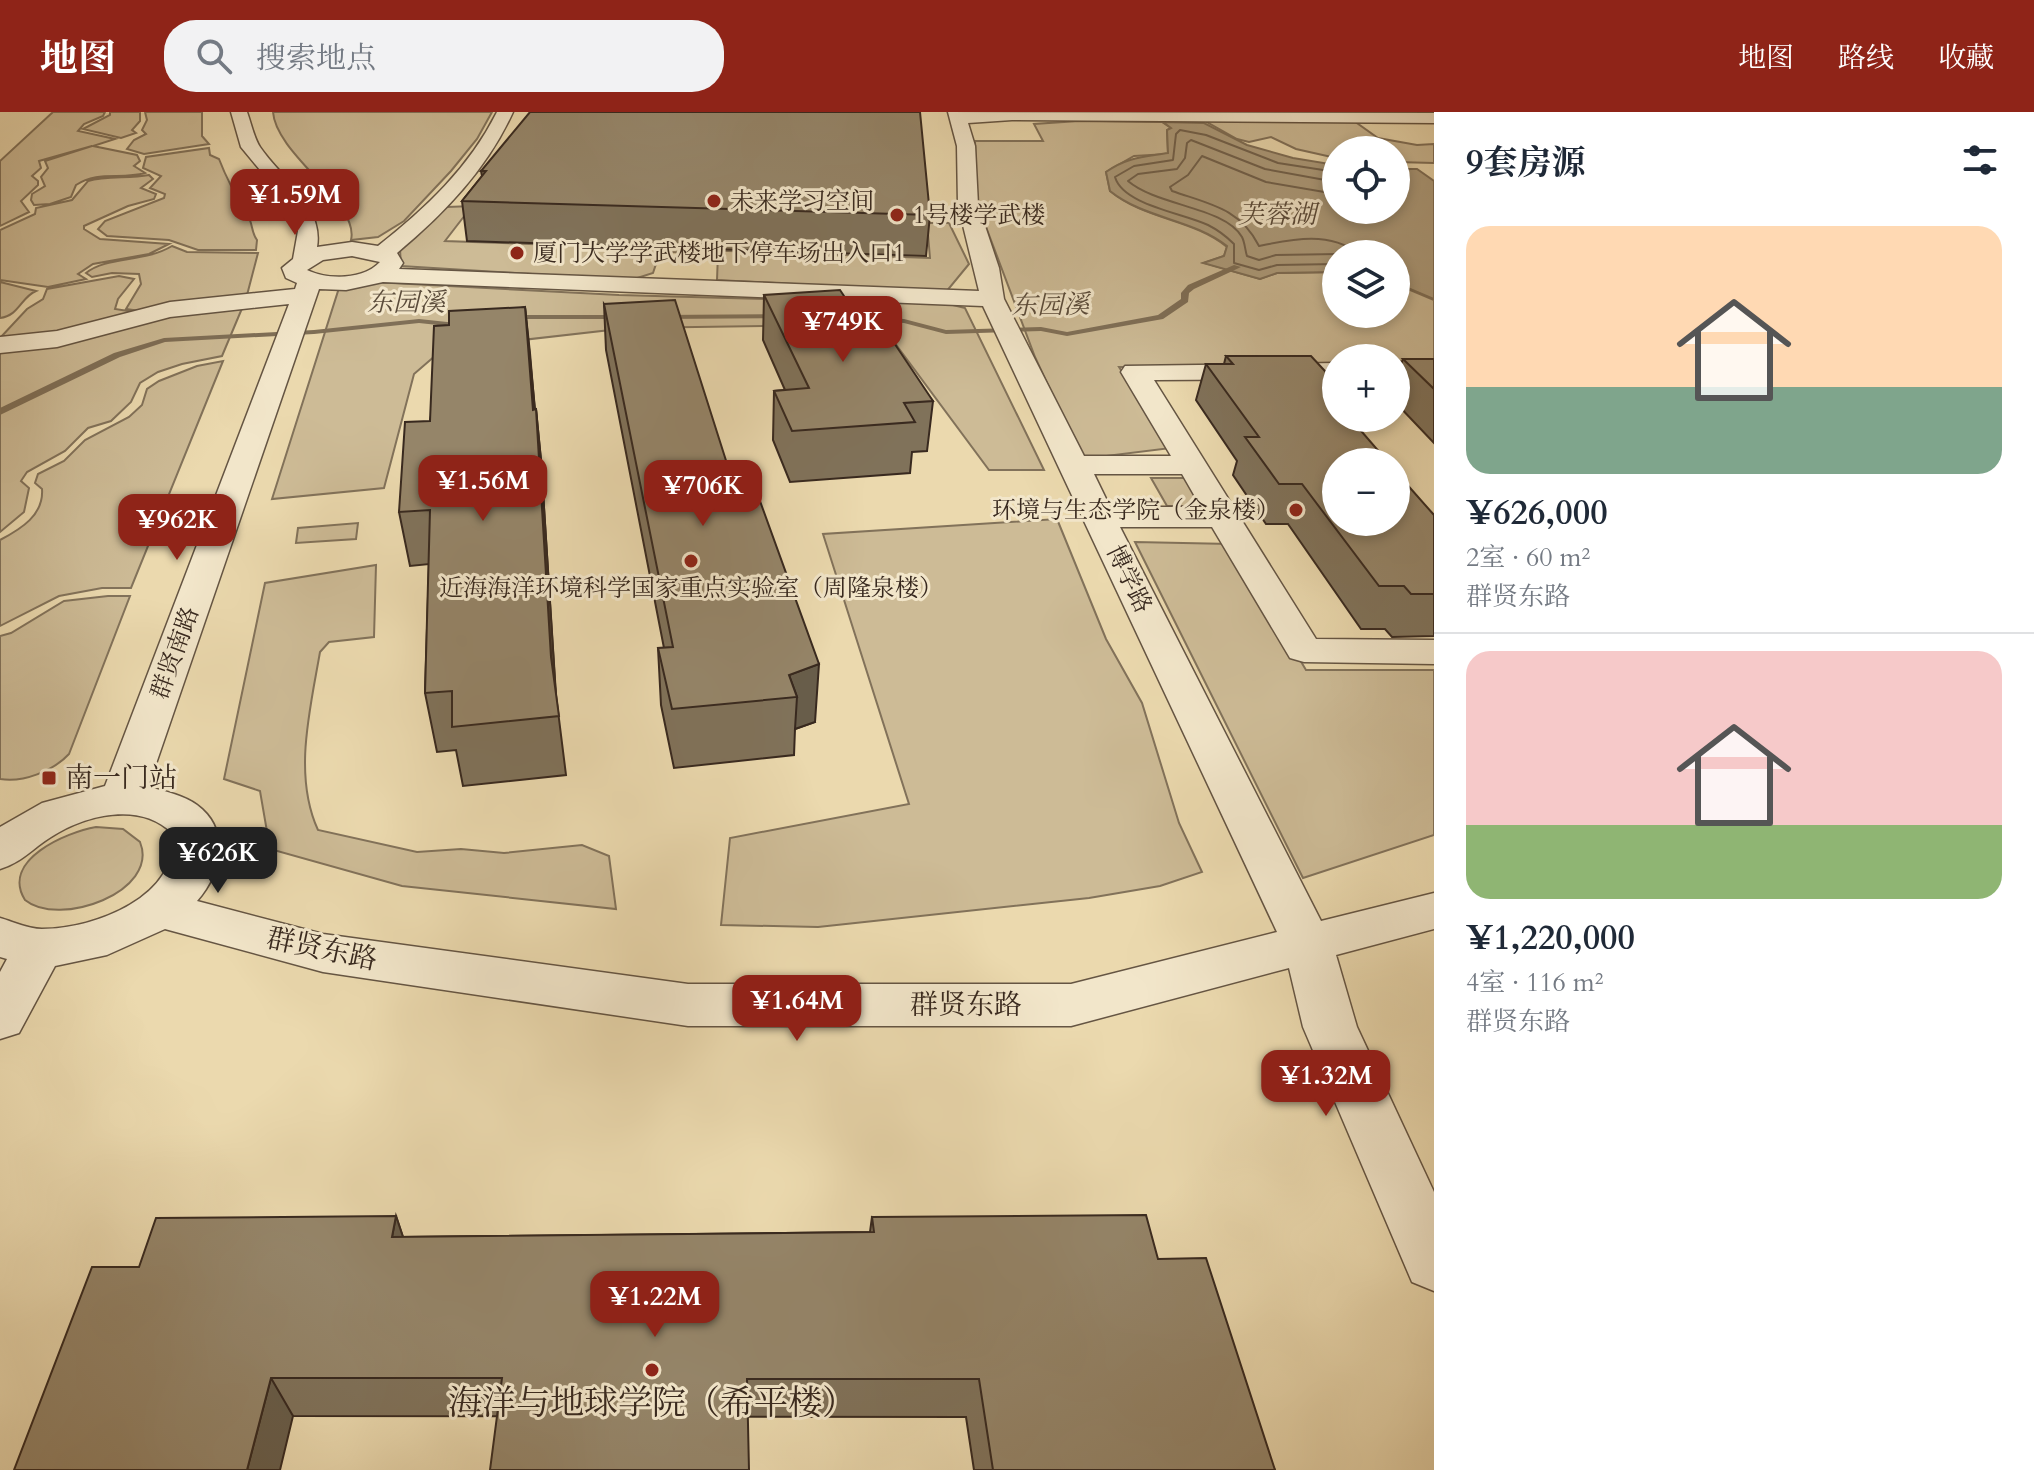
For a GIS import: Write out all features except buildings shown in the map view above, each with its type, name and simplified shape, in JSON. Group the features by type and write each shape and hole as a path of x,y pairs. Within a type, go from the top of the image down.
{"street":[{"name":"群贤南路","path":"122,799 301,300 309,231 288,191 250,147 239,112"},
{"path":"0,345 63,338 148,314 196,305 301,300 348,283 381,264 461,181 497,132 505,112"},
{"path":"957,115 1434,118"},
{"name":"博学路","path":"957,115 966,146 968,205 1002,320 1308,944 1330,1027 1434,1261"},
{"path":"301,300 352,249 381,264 1002,320"},
{"path":"1410,370 1434,370"},
{"path":"1322,371 1135,372 1304,650 1434,652"},
{"path":"1073,465 1191,465"},
{"path":"1099,517 1223,517"},
{"path":"0,853 14,838 46,819 82,805 122,799 155,802 183,815 196,834 196,858 184,884 159,909 125,930 85,944 20,943 0,1018"},
{"name":"群贤东路","path":"159,909 323,953 688,1005 1071,1005 1434,911"}],"shaded area":[{"path":"53,112 105,112 78,131 115,139 93,146 137,155 140,161 134,166 145,173 84,180 76,185 71,197 50,204 34,205 32,194 45,186 41,177 48,168 45,161 92,146 39,161 41,168 32,176 38,185 21,201 29,212 0,226 0,161"},
{"path":"110,112 140,112 140,121 132,130 136,133 121,138 83,129 110,115"},
{"path":"145,112 202,112 202,136 209,144 144,154 127,149 134,140 146,134 142,130 147,120"},
{"path":"273,112 492,112 477,139 404,221 378,237 351,240 350,226 343,210 288,145"},
{"path":"1205,121 1354,121 1375,136 1322,136 1322,155 1296,149 1271,137 1249,142 1237,139"},
{"path":"1162,122 1171,128 1167,130 1168,154 1134,156 1106,172 1110,191 1138,208 1199,231 1227,247 1224,256 1204,263 1260,279 1277,273 1322,272 1322,328 1410,328 1410,290 1434,300 1434,365 1410,365 1410,344 1322,344 1322,366 1119,367 1171,448 1082,459 1035,357 977,203 975,141 1043,141 1034,124"},
{"path":"1410,144 1434,144 1434,163 1410,162"},
{"path":"209,148 210,155 219,159 250,219 257,240 256,250 198,250 169,240 107,236 98,229 105,221 164,198 165,194 150,188 161,176 143,168 146,157"},
{"path":"149,175 153,179 141,188 156,194 154,199 128,206 84,226 84,229 100,239 169,244 149,254 93,264 78,274 86,279 48,287 0,280 0,230 35,214 36,208 72,200 88,181"},
{"path":"472,206 445,241 930,258 927,223 949,223 969,264 946,292 717,280 718,253 660,252 653,273 631,280 401,266 400,249 447,207"},
{"path":"172,246 187,252 258,253 247,295 140,311 126,309 141,284 139,274 112,273 92,277 86,273 104,264 150,255"},
{"path":"119,276 134,279 118,299 115,309 141,313 72,331 0,338 27,309 43,299 47,289"},
{"path":"0,282 36,291 12,314 0,318"},
{"path":"373,282 619,295 949,304 965,308 1044,470 989,470 891,338 830,325 628,328 443,349 414,374 384,488 272,499 339,288"},
{"path":"243,306 222,356 158,372 140,383 131,402 111,421 88,428 65,451 27,472 21,481 29,488 24,512 0,532 0,351 163,313"},
{"path":"223,361 131,588 102,588 59,596 0,626 0,540 23,526 35,514 42,498 42,489 35,483 38,474 64,461 85,440 129,417 142,405 147,389 159,381 197,366"},
{"path":"1151,478 1185,478 1201,506 1167,506"},
{"path":"1057,519 1106,639 1142,703 1179,823 1202,872 1160,886 1089,898 818,927 721,925 730,838 909,804 823,534"},
{"path":"358,523 356,539 296,543 298,528"},
{"path":"1135,542 1231,544 1306,670 1434,670 1434,835 1303,878"},
{"path":"376,565 374,637 329,642 320,652 308,719 305,765 310,809 318,830 417,852 461,849 504,853 582,845 609,856 616,909 402,886 270,849 260,791 224,779 265,583"},
{"path":"130,596 69,754 55,766 37,774 18,779 0,779 0,636 11,633 64,601"},
{"path":"96,827 123,829 140,842 142,860 135,876 121,890 82,907 60,910 41,908 25,900 20,886 21,872 29,861 54,842"}],"water":[{"name":"芙蓉湖","path":"1163,122 1204,123 1247,145 1322,163 1322,224 1410,224 1410,169 1417,169 1434,181 1434,299 1410,289 1410,240 1322,240 1322,272 1277,273 1260,279 1203,263 1224,256 1227,246 1199,230 1138,208 1110,191 1106,172 1129,160 1168,153 1167,130 1171,128"}],"waterway":[{"name":"东园溪","path":"861,318 904,321 946,332 1041,329 1067,334 1160,317 1185,300 1185,293 1191,287 1237,267"},
{"name":"东园溪","path":"661,317 780,316"},
{"name":"东园溪","path":"509,317 620,317"},
{"name":"东园溪","path":"0,412 117,355 164,340 314,332 419,321 466,326"}],"place":[{"name":"未来学习空间","path":"714,201"},
{"name":"1号楼学武楼","path":"897,215"},
{"name":"厦门大学学武楼地下停车场出入口1","path":"517,253"},
{"name":"环境与生态学院（金泉楼）","path":"1296,510"},
{"name":"近海海洋环境科学国家重点实验室（周隆泉楼）","path":"691,561"},
{"name":"南一门站","path":"49,778"},
{"name":"海洋与地球学院（希平楼）","path":"652,1370"}]}
